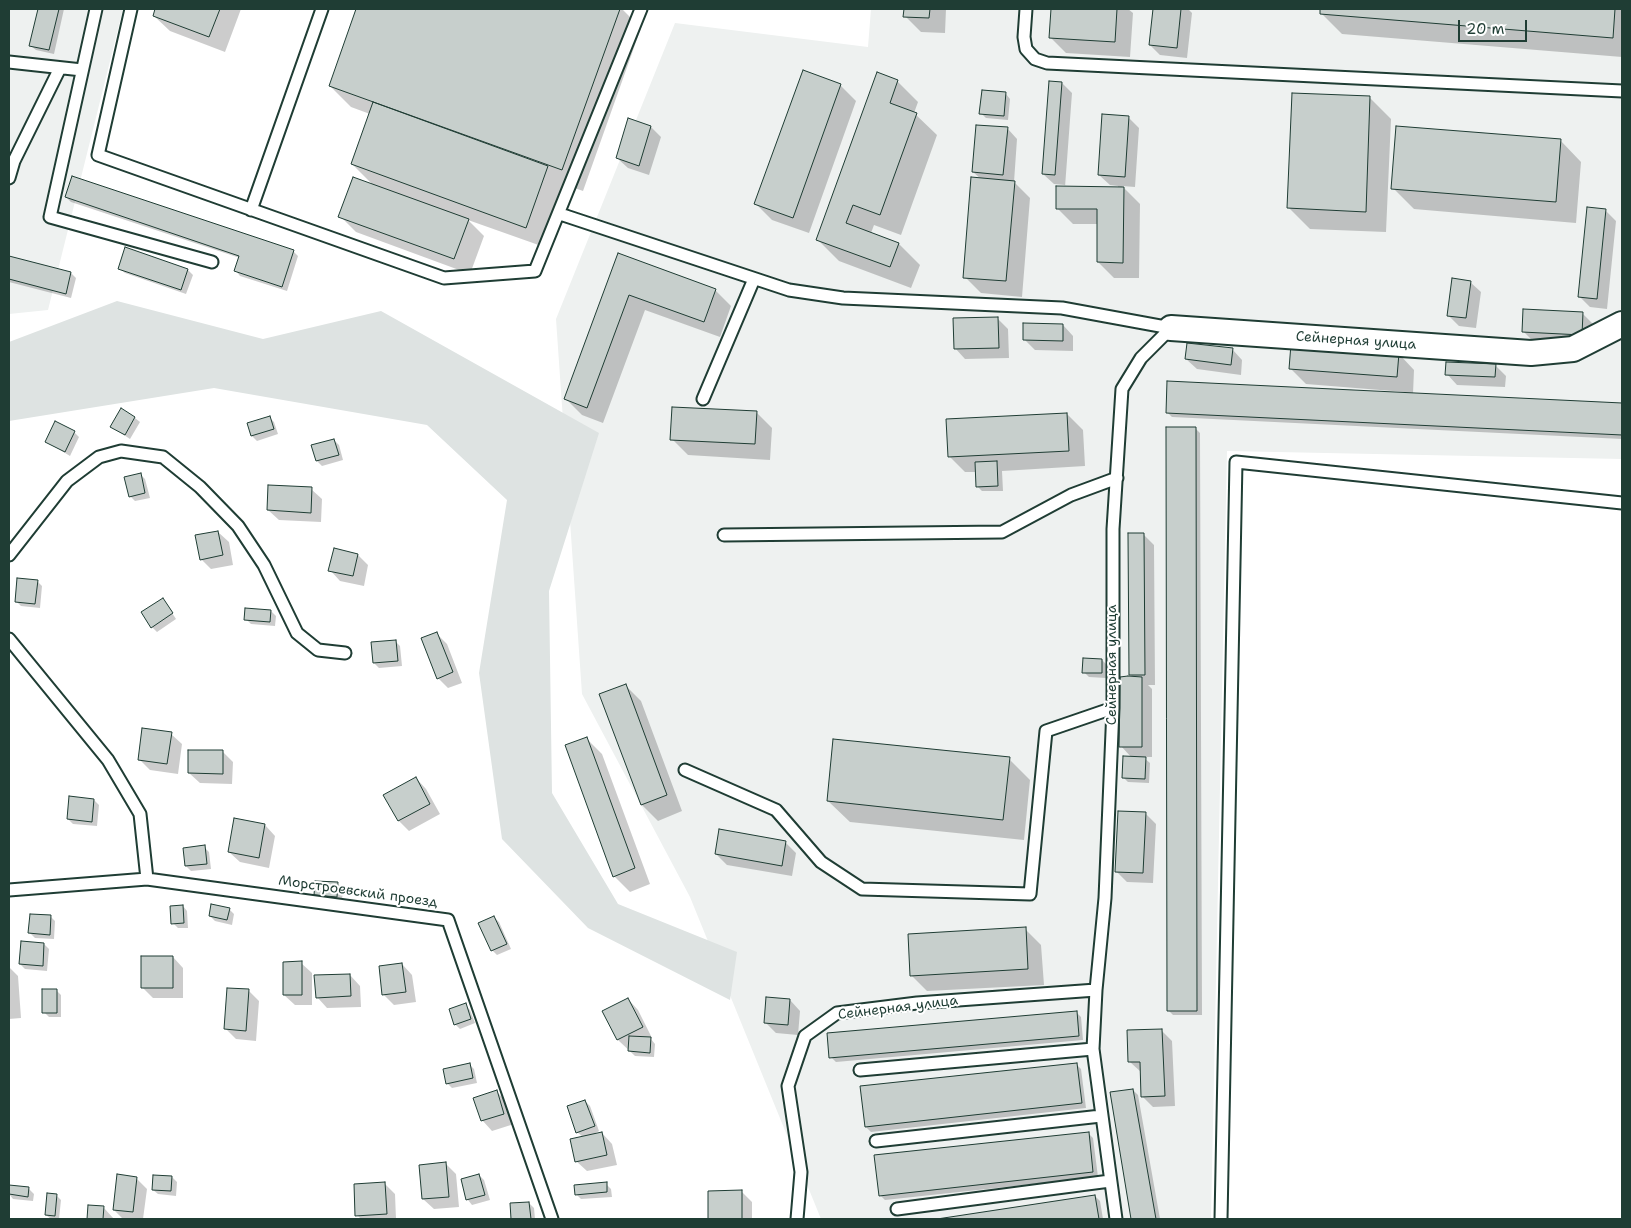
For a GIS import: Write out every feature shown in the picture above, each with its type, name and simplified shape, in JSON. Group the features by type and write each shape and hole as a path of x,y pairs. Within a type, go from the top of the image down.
{"street":[{"name":"Сейнерная улица","path":"1171,328 1530,353 1573,349 1622,324"}],"lane":[{"path":"96,9 50,216 212,262"},
{"path":"131,9 98,156 444,278 535,271 560,214 641,9"},
{"path":"251,210 322,9"},
{"path":"1026,9 1024,37 1026,49 1035,59 1047,63 1622,91"},
{"path":"9,62 82,70"},
{"path":"9,178 14,161 60,68"},
{"path":"560,214 789,290 843,298 1062,308 1171,328"},
{"path":"703,399 754,279"},
{"name":"Сейнерная улица","path":"797,1219 801,1172 788,1086 805,1036 837,1013 918,1003 1096,990 1104,898 1113,708 1113,529 1122,389 1141,358 1171,328"},
{"path":"9,555 67,481 100,457 121,451 162,457 200,487 238,526 264,565 297,633 318,650 346,653"},
{"path":"1221,1219 1236,462 1622,503"},
{"path":"724,535 1002,532 1071,495 1117,478"},
{"path":"9,639 108,760 140,814 147,879"},
{"path":"684,770 776,810 821,862 862,890 1030,894 1046,732 1113,708"},
{"name":"Морстроевский проезд","path":"9,890 147,879 448,920 552,1219"},
{"path":"1096,990 1092,1049 1116,1219"},
{"path":"860,1070 1092,1049"},
{"path":"876,1141 1101,1116"},
{"path":"897,1209 1110,1181"}],"shaded area":[{"path":"9,9 123,9 48,310 9,314"},
{"path":"871,9 1622,9 1622,459 1227,451 1211,1219 821,1219 690,897 582,694 556,319 675,23 868,47"},
{"path":"117,301 263,339 381,311 599,433 549,591 552,793 618,904 737,952 730,1000 588,928 502,839 479,673 507,500 427,425 214,388 9,421 9,342"}],"building":[{"path":"38,9 59,9 49,50 29,46"},
{"path":"155,9 220,9 209,37 153,16"},
{"path":"356,9 620,9 562,170 329,86"},
{"path":"904,9 930,9 929,18 903,17"},
{"path":"1051,9 1117,9 1115,42 1049,38"},
{"path":"1153,9 1181,9 1177,48 1149,45"},
{"path":"1320,9 1615,9 1613,38 1320,14"},
{"path":"803,70 841,84 793,218 754,204"},
{"path":"877,72 898,80 890,103 917,113 880,215 853,205 846,223 899,243 890,267 816,240"},
{"path":"1049,81 1062,82 1055,175 1042,174"},
{"path":"982,90 1006,92 1004,116 979,114"},
{"path":"1292,93 1370,96 1366,212 1287,208"},
{"path":"373,102 548,166 526,228 351,164"},
{"path":"1102,114 1129,116 1125,177 1098,175"},
{"path":"628,118 651,126 639,166 616,158"},
{"path":"976,125 1008,127 1003,175 972,172"},
{"path":"1396,126 1561,139 1556,202 1391,189"},
{"path":"72,176 294,250 282,287 234,271 239,256 65,197"},
{"path":"353,177 469,219 454,259 338,217"},
{"path":"971,177 1015,181 1006,281 963,278"},
{"path":"1056,186 1124,187 1123,263 1097,262 1097,209 1056,209"},
{"path":"1587,207 1606,209 1597,299 1578,297"},
{"path":"125,247 188,269 181,290 118,269"},
{"path":"618,253 716,289 704,322 629,295 587,408 564,399"},
{"path":"9,256 71,272 66,294 9,279"},
{"path":"1452,278 1471,281 1466,318 1447,316"},
{"path":"1523,309 1583,312 1582,335 1522,332"},
{"path":"998,317 999,348 954,349 953,318"},
{"path":"1023,323 1063,324 1063,341 1023,340"},
{"path":"1187,343 1233,348 1231,365 1185,359"},
{"path":"1291,344 1399,353 1397,377 1289,369"},
{"path":"1446,362 1496,364 1495,377 1445,375"},
{"path":"1167,381 1622,403 1622,435 1166,413"},
{"path":"672,407 757,411 755,444 670,440"},
{"path":"121,408 135,417 125,435 110,427"},
{"path":"1067,413 1069,451 948,457 946,419"},
{"path":"270,416 274,429 251,436 247,423"},
{"path":"55,421 75,431 65,452 45,442"},
{"path":"1166,427 1196,427 1197,1011 1167,1011"},
{"path":"334,439 339,455 316,461 311,445"},
{"path":"997,461 998,486 976,487 975,462"},
{"path":"141,473 145,493 129,497 124,477"},
{"path":"268,485 312,487 311,513 267,510"},
{"path":"218,531 223,555 200,560 195,535"},
{"path":"1128,533 1144,533 1145,675 1129,675"},
{"path":"334,548 358,554 353,576 328,571"},
{"path":"17,578 38,580 35,604 15,602"},
{"path":"163,598 173,613 151,628 141,612"},
{"path":"245,608 271,610 270,622 244,620"},
{"path":"437,632 453,672 437,679 421,638"},
{"path":"396,640 398,661 373,663 371,642"},
{"path":"1083,658 1102,659 1102,673 1082,673"},
{"path":"1120,677 1142,677 1142,747 1119,747"},
{"path":"626,684 667,795 641,805 599,694"},
{"path":"142,728 172,732 167,764 138,760"},
{"path":"587,737 635,868 613,877 565,745"},
{"path":"833,739 1010,757 1003,820 827,801"},
{"path":"188,750 223,750 223,774 188,773"},
{"path":"1123,756 1146,757 1145,779 1122,778"},
{"path":"416,777 430,804 398,821 383,795"},
{"path":"69,796 94,799 92,822 67,819"},
{"path":"1118,811 1146,812 1143,873 1115,872"},
{"path":"234,818 265,824 259,858 228,852"},
{"path":"719,829 786,841 782,866 715,854"},
{"path":"205,845 207,864 185,866 183,848"},
{"path":"315,881 338,882 337,897 314,895"},
{"path":"211,904 230,908 227,920 209,916"},
{"path":"183,905 184,923 171,924 170,906"},
{"path":"30,914 51,915 50,935 28,933"},
{"path":"494,916 507,944 491,951 478,923"},
{"path":"1026,927 1028,969 910,976 908,934"},
{"path":"21,941 44,943 43,966 19,964"},
{"path":"141,956 173,956 173,988 141,988"},
{"path":"302,961 302,995 283,995 283,962"},
{"path":"402,963 406,992 382,995 379,966"},
{"path":"350,974 351,996 316,998 314,975"},
{"path":"227,988 249,989 246,1031 224,1029"},
{"path":"42,989 57,989 57,1013 42,1013"},
{"path":"766,997 790,999 788,1025 764,1023"},
{"path":"628,998 643,1027 617,1040 602,1011"},
{"path":"466,1003 471,1019 454,1025 449,1009"},
{"path":"1077,1011 1079,1036 829,1058 827,1033"},
{"path":"1162,1029 1165,1096 1141,1097 1140,1062 1128,1062 1127,1030"},
{"path":"629,1036 651,1037 650,1053 628,1051"},
{"path":"470,1063 473,1078 446,1084 443,1069"},
{"path":"1077,1063 1082,1103 865,1127 860,1086"},
{"path":"1133,1089 1156,1219 1131,1219 1110,1092"},
{"path":"497,1090 504,1114 481,1121 473,1098"},
{"path":"585,1100 595,1126 576,1133 567,1106"},
{"path":"602,1132 607,1155 575,1162 570,1139"},
{"path":"1089,1132 1093,1172 879,1196 874,1155"},
{"path":"446,1162 449,1197 422,1199 419,1165"},
{"path":"117,1174 137,1177 133,1212 113,1210"},
{"path":"479,1174 485,1195 466,1200 461,1179"},
{"path":"153,1175 172,1176 171,1191 152,1190"},
{"path":"385,1182 387,1214 355,1216 354,1184"},
{"path":"607,1182 607,1192 575,1195 574,1185"},
{"path":"9,1185 29,1187 28,1197 9,1194"},
{"path":"742,1190 742,1219 708,1219 708,1191"},
{"path":"47,1193 57,1194 55,1216 45,1215"},
{"path":"1095,1195 1099,1219 937,1219"},
{"path":"529,1202 531,1219 511,1219 510,1203"},
{"path":"88,1205 104,1206 103,1219 87,1219"}]}
